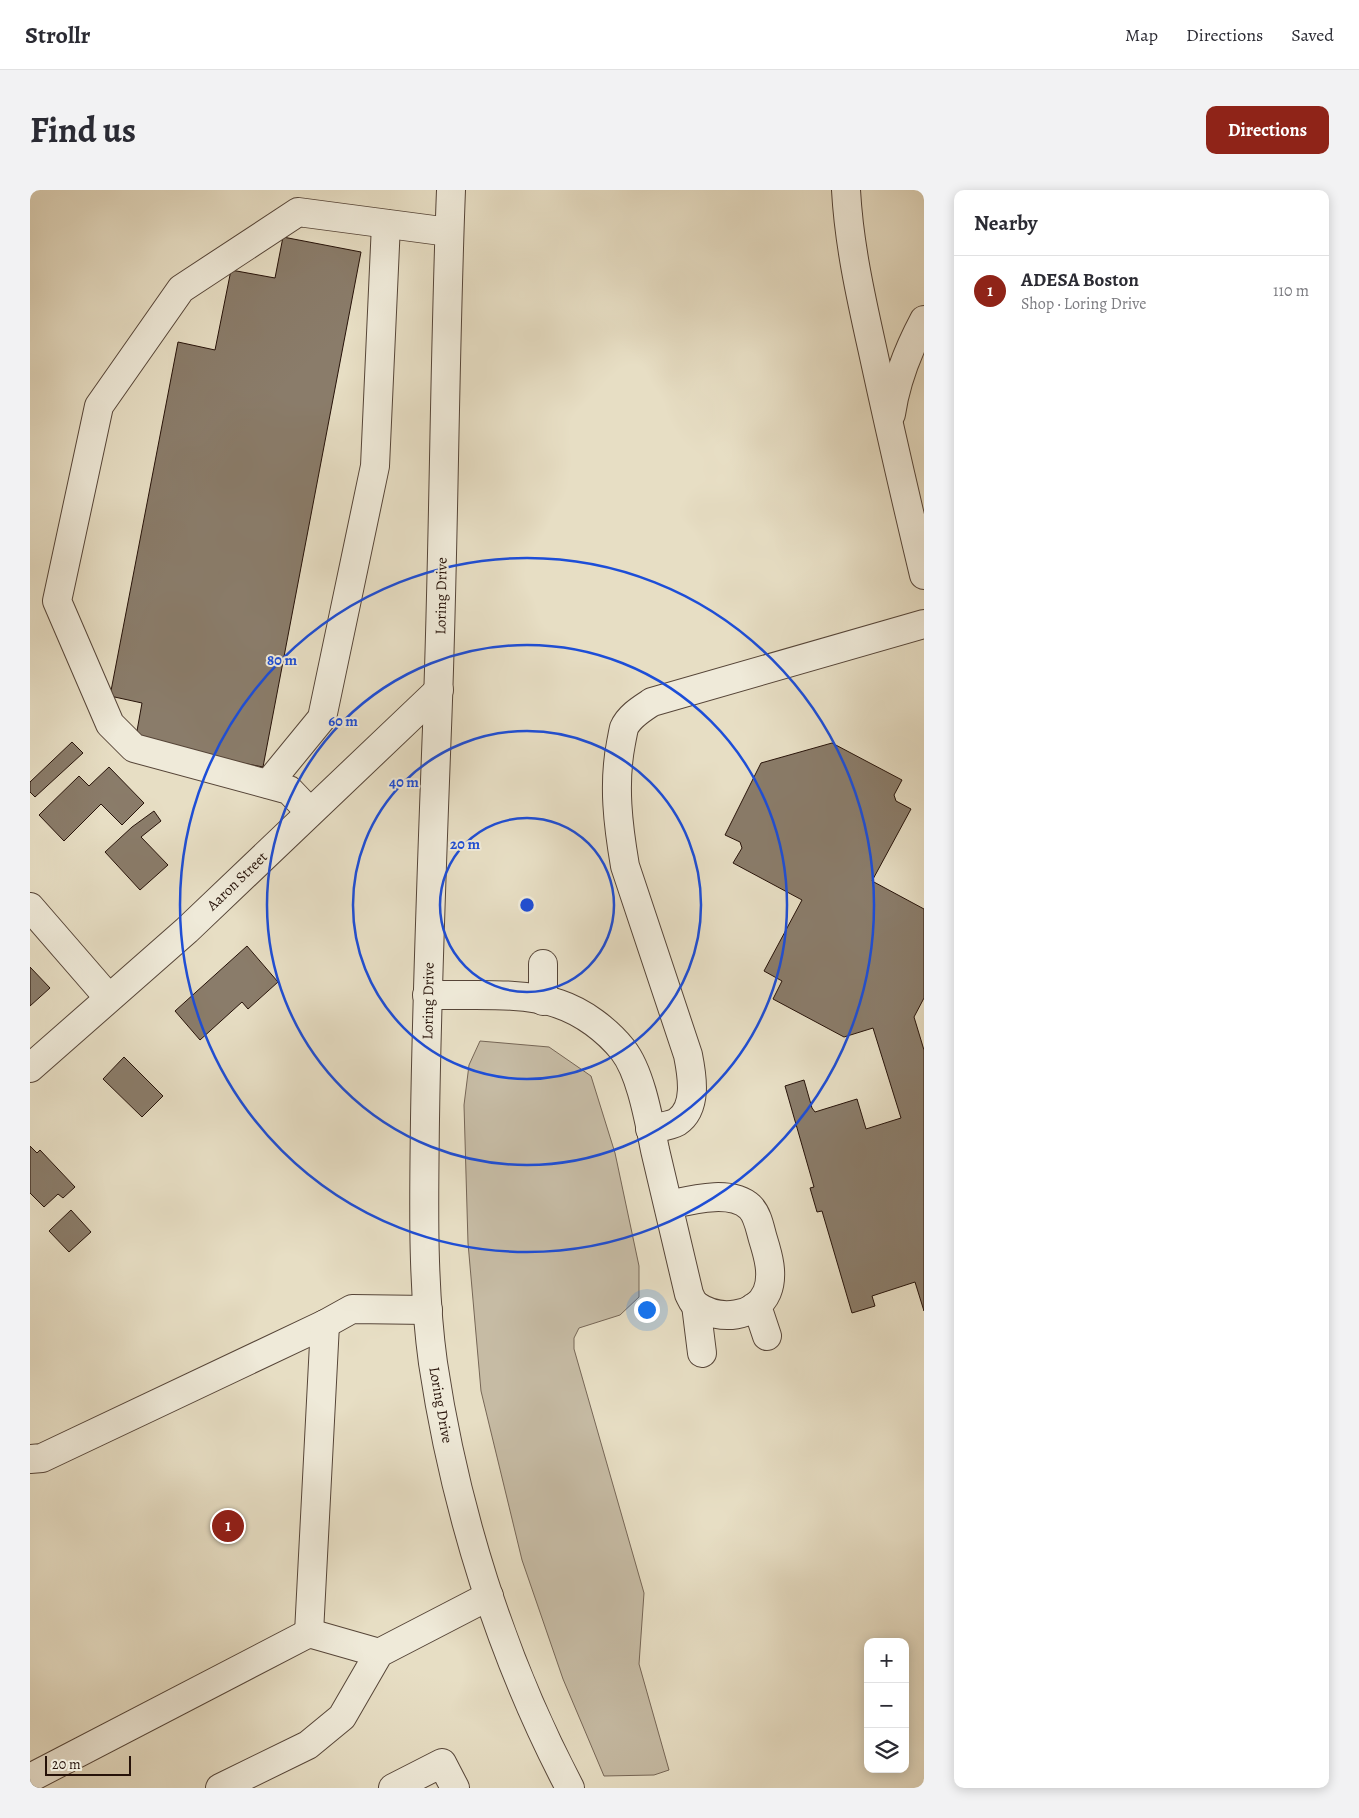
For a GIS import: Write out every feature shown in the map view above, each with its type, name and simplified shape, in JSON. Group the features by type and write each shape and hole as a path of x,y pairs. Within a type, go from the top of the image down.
{"street":[{"name":"Loring Drive","path":"450,190 439,690 427,995 424,1189 428,1310 433,1360 451,1457 475,1551 489,1596 523,1686 570,1788"},
{"path":"846,190 848,226 854,266 892,441 924,575"},
{"path":"309,812 288,790 134,748 110,724 56,601 99,406 182,289 298,212 449,232"},
{"path":"268,784 322,718 373,476 376,457 386,224"},
{"path":"892,441 891,413 898,380 910,346 924,320"},
{"path":"650,1129 669,1125 678,1121 685,1114 690,1101 692,1085 688,1055 625,866 620,838 616,793 619,756 625,727 638,712 652,702 924,624"},
{"name":"Aaron Street","path":"30,1068 187,930 439,690"},
{"path":"30,907 108,998"},
{"path":"543,964 543,1001"},
{"path":"427,995 499,996 558,1004 582,1015 604,1031 624,1050 636,1076 650,1129 689,1294 686,1312 699,1339 702,1353"},
{"path":"668,1205 703,1198 718,1198 734,1199 750,1207 758,1220 769,1259 770,1275 767,1292 758,1304 746,1313 728,1316 686,1312"},
{"path":"754,1307 760,1315 768,1336"},
{"path":"30,1460 42,1458 325,1324 352,1309 428,1310"},
{"path":"309,1633 325,1324"},
{"path":"220,1788 308,1746 342,1717 379,1653 489,1596"},
{"path":"30,1778 309,1633 379,1653"},
{"path":"394,1788 442,1763 455,1788"}],"shaded area":[{"path":"480,1041 549,1047 591,1076 615,1153 639,1266 639,1297 620,1315 579,1328 574,1338 574,1349 644,1593 639,1664 669,1770 654,1775 604,1776 563,1679 522,1560 481,1391 468,1243 464,1105 469,1065"}],"building":[{"path":"283,237 361,252 263,767 135,742 142,703 110,696 178,342 215,350 231,270 275,278"},
{"path":"72,742 83,753 35,797 30,792 30,782"},
{"path":"832,743 902,780 894,795 896,801 911,809 872,881 924,909 924,998 914,1017 924,1050 924,1311 915,1282 872,1296 875,1306 852,1313 822,1211 817,1212 810,1188 814,1187 785,1086 804,1080 812,1108 815,1112 857,1099 866,1129 901,1118 873,1028 844,1037 773,999 782,981 764,971 802,900 733,863 742,848 740,842 725,835 761,763"},
{"path":"109,767 144,803 122,825 101,804 64,841 39,815 79,776 89,786"},
{"path":"154,811 161,821 141,837 168,865 140,890 105,852 132,827"},
{"path":"247,946 278,982 248,1009 242,1002 200,1040 175,1011"},
{"path":"30,967 50,988 30,1006"},
{"path":"124,1057 163,1096 142,1117 103,1079"},
{"path":"30,1146 37,1153 40,1150 75,1187 63,1198 58,1194 44,1207 30,1193"},
{"path":"71,1210 91,1232 69,1252 49,1231"}],"place":[{"name":"ADESA Boston","path":"228,1526"}]}
